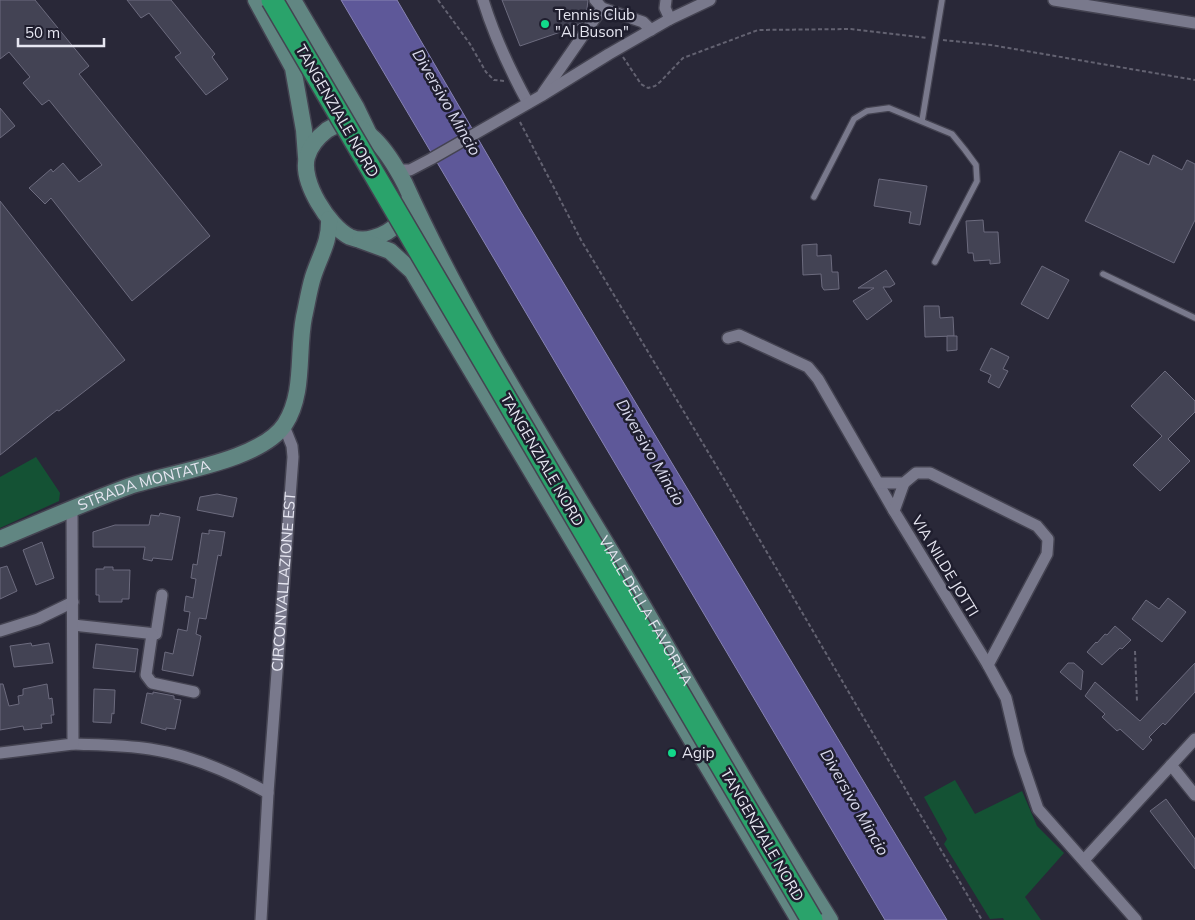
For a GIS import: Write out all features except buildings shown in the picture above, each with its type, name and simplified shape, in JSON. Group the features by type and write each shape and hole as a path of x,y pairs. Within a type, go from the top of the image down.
{"highway":[{"name":"TANGENZIALE NORD","path":"272,0 812,920"}],"main road":[{"path":"256,0 293,68 304,130 306,166 310,185 328,219 341,231 356,239"},
{"path":"293,0 356,107 369,134"},
{"path":"306,159 316,140 332,128 351,125 362,128 369,134 405,180 404,214 393,229 378,236 340,241 324,252"},
{"name":"VIALE DELLA FAVORITA","path":"405,180 473,321 781,843 830,920"},
{"path":"284,426 294,406 304,314 314,276 329,234 328,219"},
{"name":"VIALE DELLA FAVORITA","path":"356,239 390,251 412,271 799,920"},
{"name":"STRADA MONTATA","path":"0,539 72,508 131,486 251,451 274,438 284,426"}],"street":[{"path":"483,0 490,22 514,78 528,103"},
{"path":"666,0 665,8 670,19"},
{"path":"405,180 431,159 480,130 670,19 710,0"},
{"path":"1054,0 1195,23"},
{"path":"541,96 599,4 643,22 651,30"},
{"name":"VIA NILDE JOTTI","path":"728,338 739,334 808,368 818,378 894,511 1006,698 1020,753 1038,808 1136,920"},
{"name":"CIRCONVALLAZIONE EST","path":"261,920 268,793 293,457 292,446 284,426"},
{"path":"894,511 904,483 916,474 930,473 1037,526 1048,539 1047,554 988,666"},
{"path":"878,483 904,483"},
{"path":"72,508 73,744"},
{"path":"73,624 156,634 162,595"},
{"path":"0,631 38,619 73,602"},
{"path":"152,634 146,675 152,683 194,692"},
{"path":"1084,860 1195,739"},
{"path":"0,753 73,744 123,746 177,754 235,776 268,793"},
{"path":"1171,765 1195,795"}],"lane":[{"path":"922,121 942,0"},
{"path":"814,197 854,119 868,111 889,108 952,134 976,165 977,181 935,262"},
{"path":"1103,274 1195,318"}],"path":[{"path":"438,0 470,44 486,72 494,80 506,81 514,78"},
{"path":"618,49 641,84 648,88 656,86 684,58 758,30 850,29 1001,47 1195,80"},
{"path":"514,111 581,240 717,467 958,876 982,920"},
{"path":"1135,651 1138,702"}],"green space":[{"path":"36,457 60,493 59,501 0,528 0,477"},
{"path":"955,780 975,814 1022,791 1037,826 1064,853 1025,897 1041,920 990,919 944,844 947,839 924,797"}],"water":[{"name":"Diversivo Mincio","path":"341,0 397,0 519,209 947,920 885,920"}],"place":[{"name":"Tennis Club \"Al Buson\"","path":"545,24"},
{"name":"Agip","path":"672,753"}]}
